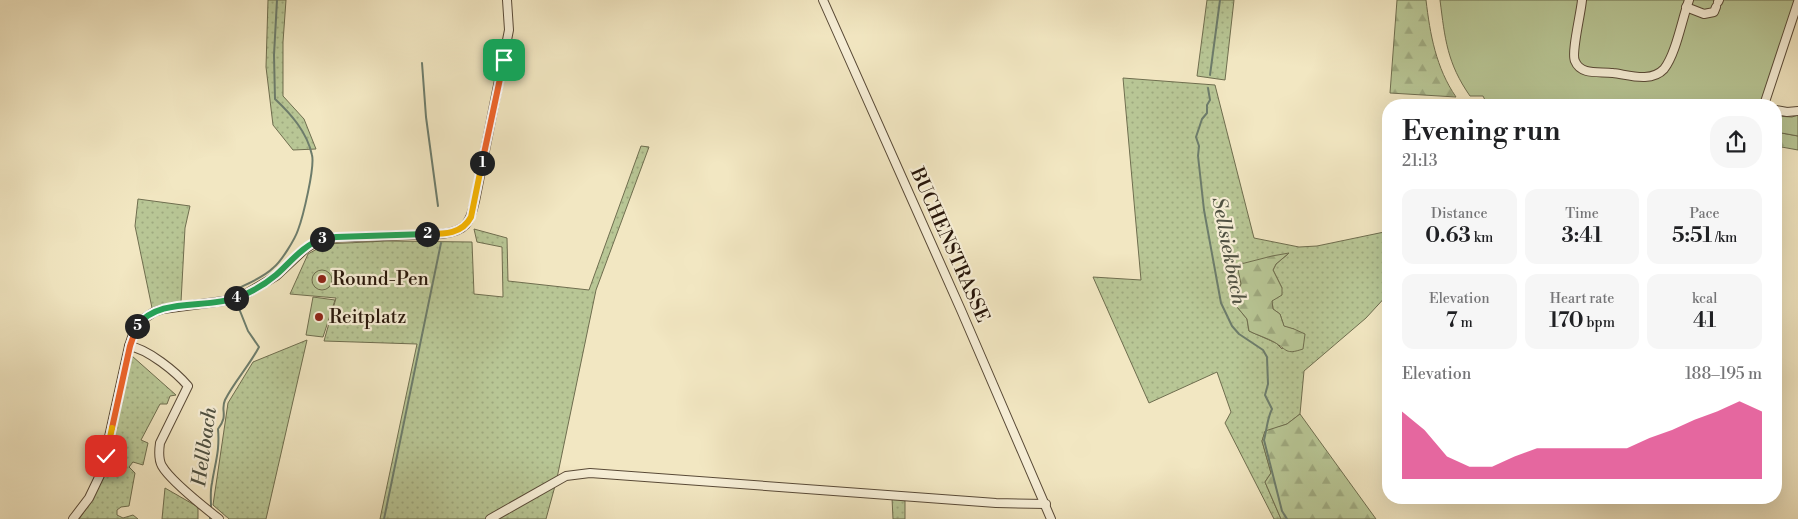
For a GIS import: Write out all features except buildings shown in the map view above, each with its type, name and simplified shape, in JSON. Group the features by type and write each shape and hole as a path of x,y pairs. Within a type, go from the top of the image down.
{"street":[{"path":"73,519 89,498 101,473 130,346 137,326 142,320 163,308 231,300 244,295 276,276 305,249 325,238 442,234 457,231 468,223 475,201 510,30 507,0"},
{"name":"BUCHENSTRASSE","path":"823,0 1051,519"},
{"path":"1582,0 1574,49 1575,61 1578,66 1582,70 1591,72 1636,77 1657,74 1664,69 1672,54 1688,4 1708,14 1714,12 1718,3"},
{"path":"1766,99 1798,2"},
{"path":"1782,111 1798,110"},
{"path":"130,346 137,347 164,365 188,386 160,443 161,465 202,506 219,519"},
{"path":"490,519 553,482 566,476 577,474 996,503 1046,504"}],"green space":[{"path":"268,0 286,0 283,42 283,96 304,119 316,149 293,150 273,125 266,67"},
{"path":"1207,0 1234,0 1225,80 1197,76"},
{"path":"1397,0 1426,0 1439,63 1456,97 1390,93"},
{"path":"1440,0 1797,0 1764,99 1484,99 1483,96 1470,96 1462,84 1456,73 1446,39"},
{"path":"1123,78 1215,85 1254,238 1299,247 1317,246 1382,232 1382,301 1366,318 1304,371 1300,414 1287,424 1265,432 1262,441 1271,473 1265,482 1281,519 1274,519 1225,423 1231,412 1217,372 1149,403 1093,277 1141,280","holes":["1288,254 1276,264 1273,270 1282,288 1272,301 1273,309 1280,314 1284,327 1294,329 1282,349 1276,343 1249,331 1247,319 1233,302 1241,284"]},
{"path":"1798,115 1798,136 1782,133 1782,116"},
{"path":"1782,133 1798,136 1798,150 1782,147"},
{"path":"641,146 649,147 596,290 557,478 485,519 380,519 417,344 324,341 336,298 290,294 308,254 326,244 387,241 472,242 474,294 503,297 502,247 477,242 474,229 507,238 508,281 589,290"},
{"path":"138,199 190,206 185,228 181,302 152,308 135,226"},
{"path":"1289,253 1276,264 1273,270 1282,288 1282,295 1272,301 1273,309 1280,314 1284,326 1305,334 1303,349 1293,352 1287,351 1249,331 1247,319 1233,302 1241,284 1237,265"},
{"name":"Round-Pen","path":"322,270 329,273 332,280 329,287 322,290 315,287 312,280 315,273"},
{"name":"Reitplatz","path":"313,297 335,300 323,337 306,335"},
{"path":"307,340 266,519 229,519 213,505 228,403 253,362"},
{"path":"132,356 176,395 170,396 167,404 160,404 141,440 148,443 143,465 133,462 129,467 135,473 129,506 121,507 117,510 117,515 123,518 133,515 138,519 79,519 92,500 105,473"},
{"path":"1300,414 1376,519 1281,519 1265,482 1271,473 1262,441 1265,431 1287,424"},
{"path":"555,486 546,519 497,519"},
{"path":"165,488 198,507 198,519 162,519"},
{"path":"892,498 905,501 905,519 893,519"}],"waterway":[{"name":"Hellbach","path":"235,296 234,294 237,289 261,277 284,256 298,230 312,170 310,147 302,131 275,99 274,55 277,0"},
{"name":"Sellsiekbach","path":"1210,75 1220,0"},
{"path":"422,63 426,117 438,206"},
{"name":"Sellsiekbach","path":"1208,88 1210,100 1207,105 1207,113 1202,119 1196,137 1199,146 1198,156 1204,210 1221,303 1232,326 1239,334 1263,350 1267,357 1268,384 1265,395 1272,409 1264,440 1282,511 1287,519"},
{"path":"384,519 441,243"},
{"name":"Hellbach","path":"211,507 211,489 218,450 218,429 224,417 223,407 225,400 259,347 248,331 236,301"}],"place":[{"name":"Round-Pen","path":"322,279"},
{"name":"Reitplatz","path":"319,317"}],"route":[{"path":"106,456 134,331 145,317 163,308 231,300 244,295 276,276 305,249 325,238 442,234 457,231 465,226 471,217 504,60"}]}
